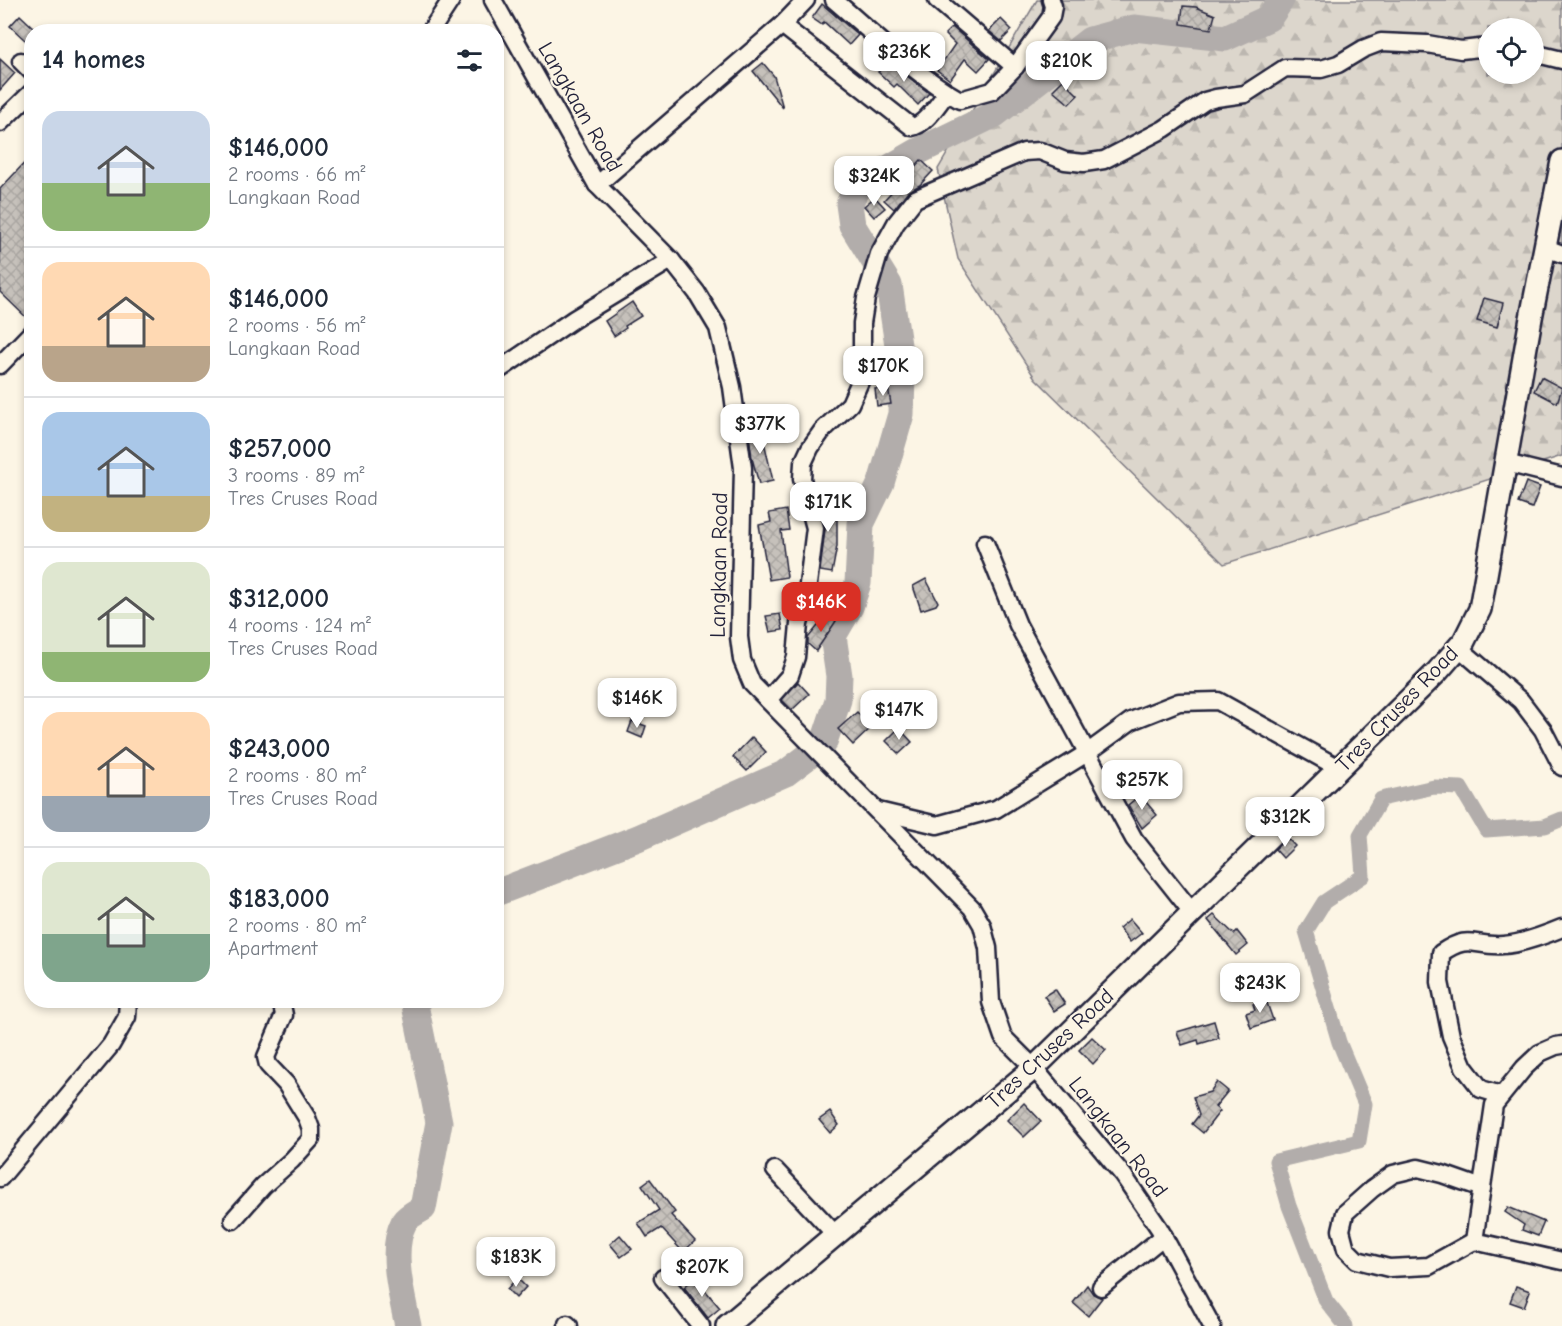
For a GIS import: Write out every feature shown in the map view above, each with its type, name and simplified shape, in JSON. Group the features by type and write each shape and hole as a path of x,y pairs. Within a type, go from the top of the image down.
{"main road":[{"name":"Tres Cruses Road","path":"727,1326 1034,1068 1437,672 1464,641 1480,609 1531,318 1554,251 1562,161"}],"street":[{"path":"436,24 452,0"},
{"name":"Langkaan Road","path":"493,0 597,185 671,260 697,293 718,328 732,387 743,468 739,637 742,660 752,684 972,908 982,925 988,948 991,1002 1003,1037 1034,1068 1123,1175 1164,1236 1212,1326"},
{"path":"597,185 782,25 806,0"},
{"path":"834,0 947,93 960,100 992,91 1015,67 1051,17 1053,6 1051,0"},
{"path":"937,0 1015,67"},
{"path":"782,25 912,127 924,120 947,93"},
{"path":"768,700 790,675 796,657 806,600 815,528 802,478 803,463 822,431 850,404 862,376 862,323 866,298 879,254 896,223 915,199 1024,152 1040,151 1065,161 1084,163 1104,160 1164,129 1205,101 1245,94 1285,68 1321,69 1338,64 1363,49 1381,42 1427,44 1461,50 1478,48"},
{"path":"1544,56 1562,60"},
{"path":"0,123 24,100"},
{"path":"504,367 574,319 671,260"},
{"path":"0,365 24,340"},
{"path":"1506,463 1562,477"},
{"path":"985,543 1018,625 1134,839 1192,912"},
{"path":"1458,647 1521,701 1543,730 1562,767"},
{"path":"877,811 937,825 996,809 1087,753 1131,721 1179,702 1218,701 1339,768"},
{"path":"1501,1095 1481,1089 1464,1067 1455,1046 1440,982 1441,953 1454,944 1466,941 1504,945 1562,928"},
{"path":"0,1178 111,1045 127,1017 128,1008"},
{"path":"233,1220 263,1186 311,1139 311,1129 307,1118 286,1084 268,1065 266,1057 284,1016 282,1008"},
{"path":"1474,1241 1494,1105 1540,1053 1556,1046 1562,1046"},
{"path":"1482,1188 1418,1168 1393,1174 1372,1189 1345,1214 1341,1230 1346,1249 1357,1260 1389,1268 1429,1266 1474,1241 1561,1256"},
{"path":"775,1170 835,1234"},
{"path":"1101,1287 1164,1236"},
{"path":"663,1278 701,1326"}],"green space":[{"path":"1037,0 1562,0 1562,456 1224,564 1035,378 958,259 938,169"}],"building":[{"path":"822,4 858,35 849,45 824,22 822,25 812,18"},
{"path":"1183,6 1196,7 1215,15 1211,29 1181,24"},
{"path":"20,15 30,24 24,24 24,39 10,26"},
{"path":"1001,19 1012,30 1001,41 989,31"},
{"path":"952,27 989,59 978,71 965,59 950,80 937,70 955,44 945,34"},
{"path":"0,59 15,73 0,90"},
{"path":"889,62 929,93 918,105 897,84 894,87 878,72"},
{"path":"763,63 774,76 783,108 753,71"},
{"path":"1063,80 1078,95 1069,104 1053,90"},
{"path":"921,160 933,171 920,185 907,192 894,209 884,200"},
{"path":"24,164 24,315 0,292 0,189"},
{"path":"875,197 885,208 874,217 864,206"},
{"path":"1484,298 1503,303 1497,327 1477,321"},
{"path":"632,302 641,316 614,336 605,321"},
{"path":"1541,377 1562,388 1557,403 1534,391"},
{"path":"888,387 891,404 877,406 875,389"},
{"path":"760,424 773,481 759,484 752,458 748,427"},
{"path":"1526,482 1540,487 1532,508 1518,503"},
{"path":"827,488 831,519 837,519 837,546 832,573 820,571 825,529 816,490"},
{"path":"786,510 789,530 781,531 787,577 769,580 759,525 771,522 769,513"},
{"path":"926,579 938,602 936,605 921,610 913,586"},
{"path":"780,614 783,630 770,632 766,616"},
{"path":"826,616 836,621 816,651 808,644 808,638"},
{"path":"798,682 809,694 792,710 782,700"},
{"path":"857,712 871,728 853,745 838,729"},
{"path":"632,721 646,726 642,738 628,732"},
{"path":"899,728 912,742 899,754 886,741"},
{"path":"752,737 766,752 747,771 733,757"},
{"path":"1140,795 1157,815 1142,828 1128,805"},
{"path":"1287,838 1295,846 1283,858 1275,849"},
{"path":"1214,915 1234,934 1237,931 1248,945 1236,955 1208,920"},
{"path":"1130,919 1142,933 1130,942 1119,928"},
{"path":"1055,989 1065,1004 1054,1011 1044,996"},
{"path":"1266,1000 1273,1020 1251,1028 1246,1013 1255,1010 1253,1004"},
{"path":"1214,1021 1219,1038 1199,1044 1198,1040 1182,1045 1177,1032"},
{"path":"1092,1037 1106,1050 1093,1064 1079,1050"},
{"path":"1217,1082 1228,1091 1215,1107 1220,1111 1203,1133 1192,1124 1199,1115 1193,1097 1210,1092"},
{"path":"1024,1103 1041,1121 1024,1137 1007,1120"},
{"path":"830,1112 839,1125 830,1133 819,1120"},
{"path":"650,1179 675,1212 671,1215 695,1241 683,1252 661,1228 647,1237 638,1223 659,1210 642,1185"},
{"path":"1508,1207 1544,1222 1538,1236 1522,1230 1524,1225 1505,1212"},
{"path":"620,1235 632,1249 621,1257 610,1244"},
{"path":"517,1278 526,1287 516,1298 507,1289"},
{"path":"695,1278 720,1308 708,1318 684,1287"},
{"path":"1087,1285 1093,1294 1102,1298 1088,1316 1073,1303"},
{"path":"1516,1286 1530,1291 1524,1307 1510,1302"}],"waterway":[{"path":"504,890 638,838 786,773 823,745 838,700 839,676 833,636 850,607 858,583 861,524 881,483 901,414 902,372 889,285 852,225 849,204 858,186 917,152 995,114 1090,40 1134,28 1225,38 1269,18 1281,0"},
{"path":"1346,1326 1326,1301 1289,1206 1276,1161 1359,1141 1365,1104 1339,1042 1306,931 1324,902 1363,876 1360,835 1381,799 1434,787 1461,788 1486,830 1545,826 1562,819"},
{"path":"408,1326 398,1273 397,1246 404,1222 423,1208 439,1122 416,1008"}]}
